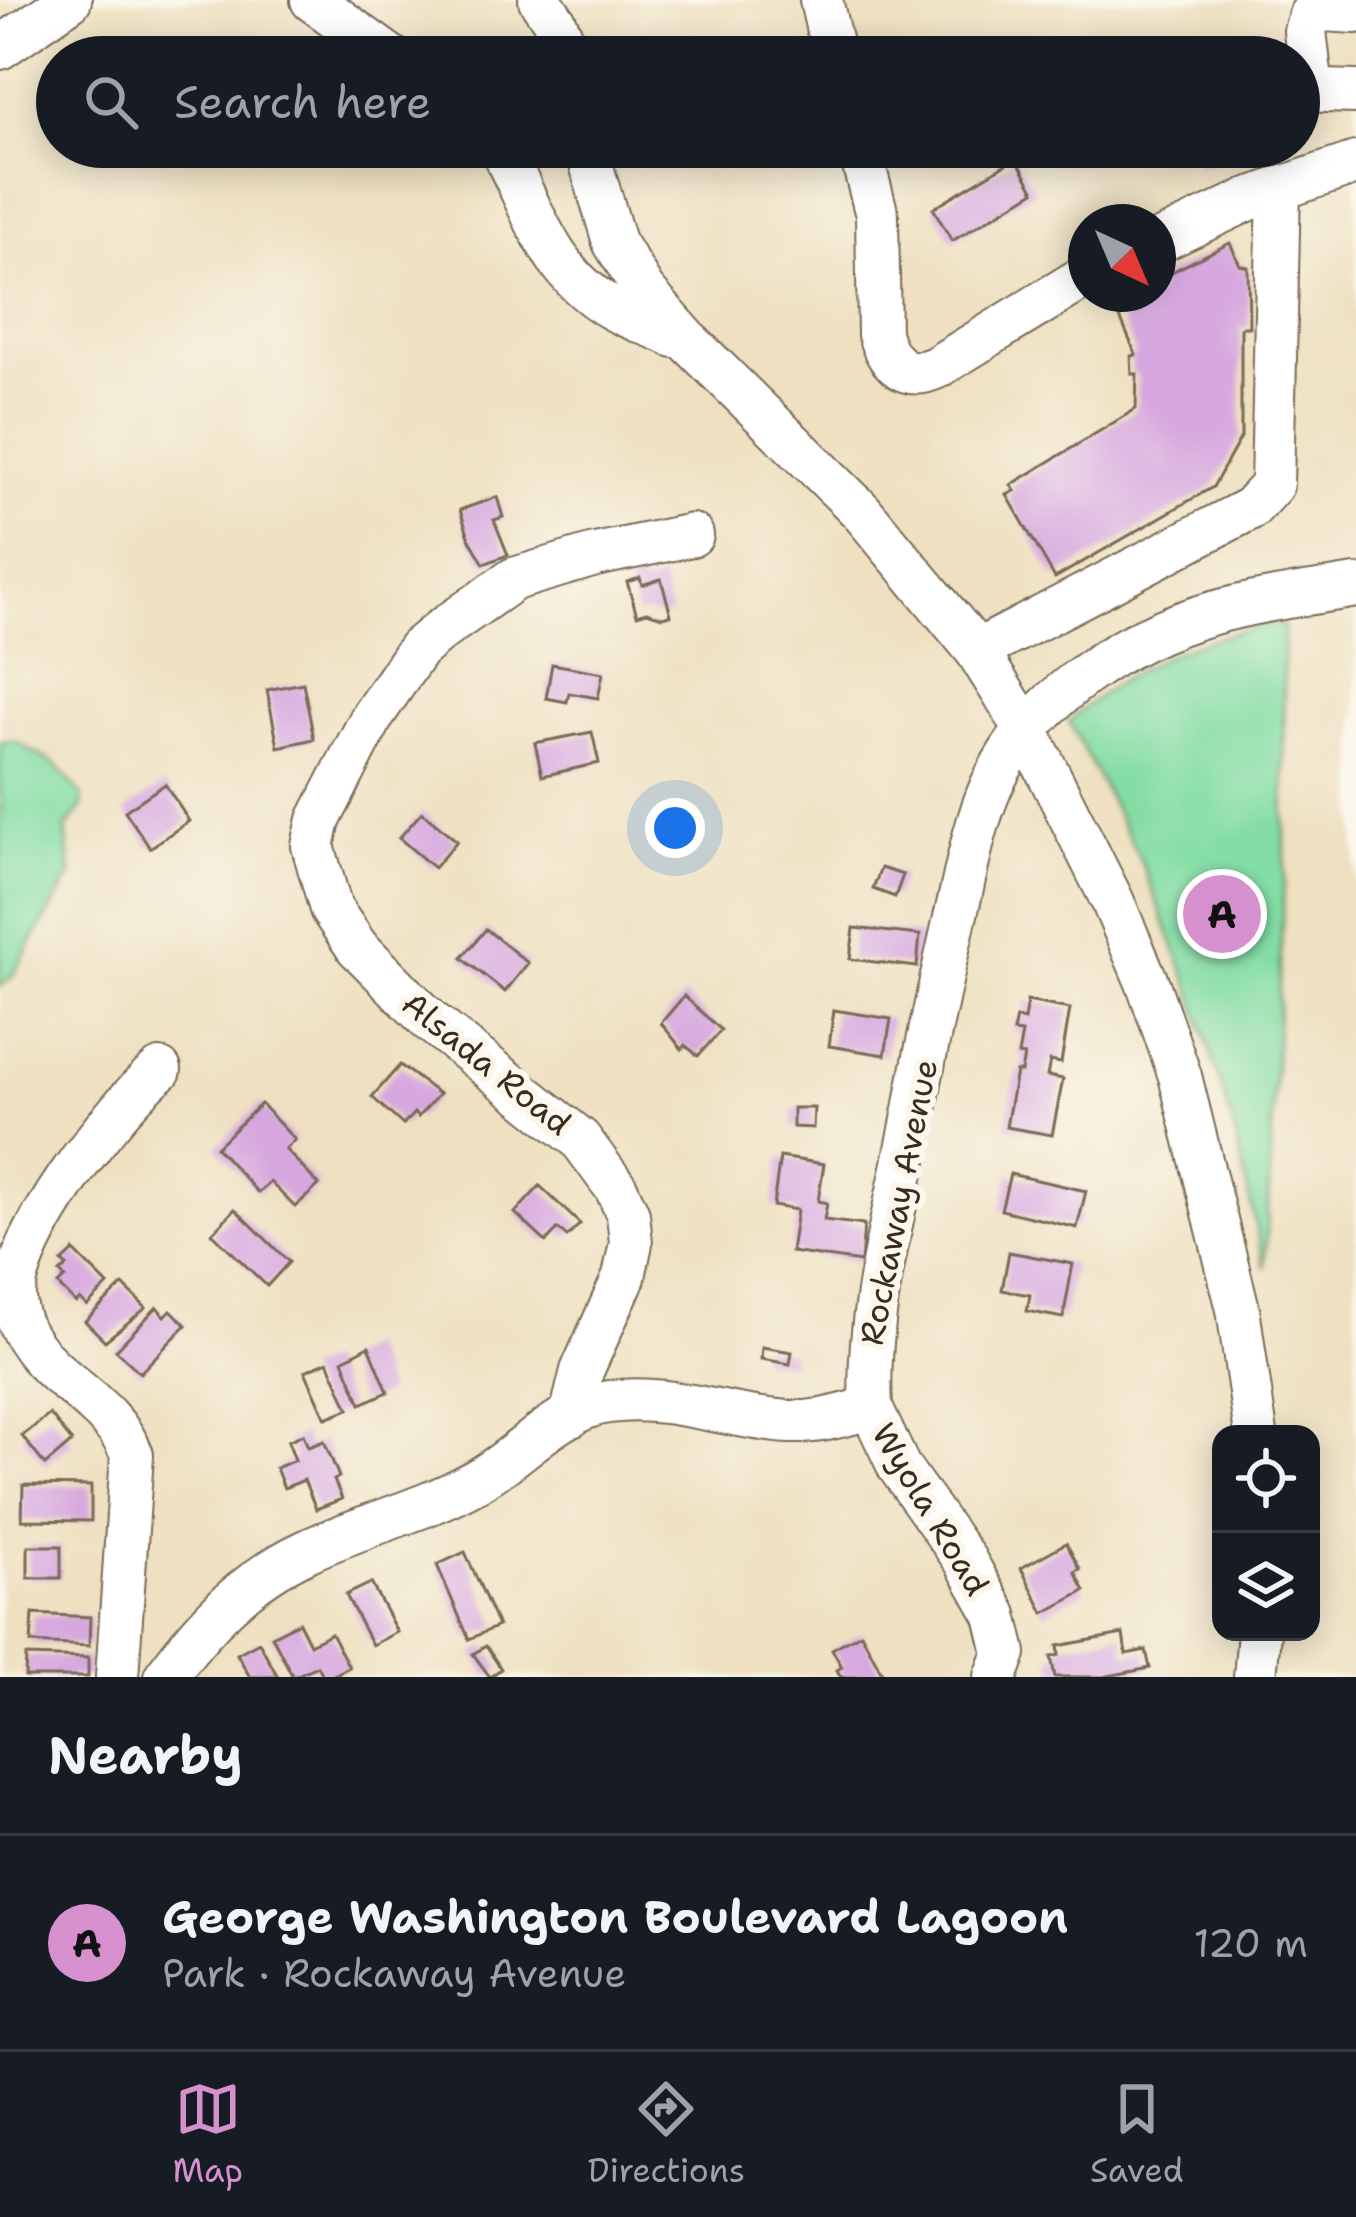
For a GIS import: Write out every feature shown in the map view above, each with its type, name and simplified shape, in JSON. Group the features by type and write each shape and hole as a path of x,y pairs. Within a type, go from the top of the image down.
{"street":[{"path":"0,48 70,0"},
{"path":"312,0 362,36"},
{"path":"540,0 561,36"},
{"path":"821,0 829,36"},
{"path":"1305,36 1310,15 1324,10 1356,12"},
{"path":"1320,89 1356,92"},
{"path":"1176,234 1279,188 1356,163"},
{"path":"510,168 550,251 570,275 615,310 692,344"},
{"path":"593,168 622,260 644,291 861,511 977,651 1027,731 1112,900 1180,1076 1238,1309 1255,1425"},
{"path":"865,168 877,215 878,334 890,359 907,373 937,367 1068,287"},
{"path":"977,651 1251,508 1272,485 1279,188"},
{"name":"Alsada Road","path":"571,1416 582,1371 624,1276 631,1243 628,1214 616,1188 580,1139 429,1020 357,946 332,908 314,846 319,820 335,784 373,715 418,649 514,579 595,555 692,535"},
{"name":"Rockaway Avenue","path":"872,1408 868,1359 880,1284 975,829 992,785 1027,731 1058,696 1114,655 1227,610 1356,586"},
{"path":"117,1677 132,1455 124,1434 98,1404 32,1346 20,1326 14,1295 34,1238 74,1169 136,1089 160,1070"},
{"path":"165,1677 201,1628 271,1571 307,1551 473,1484 571,1416 605,1402 684,1404 791,1422 826,1420 872,1408"},
{"name":"Wyola Road","path":"872,1408 899,1466 965,1560 996,1615 1005,1653 995,1677"},
{"path":"1255,1677 1258,1641"}],"green space":[{"path":"1283,624 1285,862 1265,1268 1232,1121 1191,989 1140,859 1069,721 1116,684 1168,655 1223,636"},
{"path":"15,741 56,765 83,796 81,809 66,828 71,875 13,975 0,987 0,742"}],"building":[{"path":"999,168 1022,168 1035,191 952,241 933,208"},
{"path":"1230,243 1240,265 1248,267 1249,327 1241,327 1241,437 1213,487 1055,578 1007,495 1015,491 1011,485 1136,409 1137,374 1132,374 1131,356 1136,355 1118,312 1176,312 1176,270"},
{"path":"497,497 503,517 494,520 508,555 484,564 460,510"},
{"path":"640,578 642,585 661,579 671,615 637,615 627,582"},
{"path":"552,664 603,673 598,698 569,693 567,702 546,698"},
{"path":"303,683 314,739 278,747 267,690"},
{"path":"592,732 599,763 542,776 535,743"},
{"path":"165,784 189,821 150,848 125,811"},
{"path":"422,812 457,841 434,868 399,838"},
{"path":"881,868 903,875 895,897 873,889"},
{"path":"854,928 920,935 917,967 850,959"},
{"path":"486,929 528,963 505,992 462,958"},
{"path":"684,996 721,1030 698,1056 685,1045 682,1049 661,1023"},
{"path":"1027,1001 1070,1009 1061,1063 1050,1061 1047,1076 1063,1079 1052,1135 1006,1127 1016,1072 1021,1072 1024,1056 1018,1055 1022,1033 1013,1032 1016,1018 1024,1020"},
{"path":"834,1010 891,1019 885,1055 829,1046"},
{"path":"400,1065 439,1094 418,1117 414,1113 403,1125 372,1097"},
{"path":"261,1104 295,1140 285,1149 319,1185 295,1207 270,1182 258,1193 216,1147"},
{"path":"793,1108 814,1108 813,1128 793,1127"},
{"path":"780,1157 824,1164 818,1201 827,1203 824,1220 864,1225 861,1262 791,1252 797,1210 773,1206"},
{"path":"1010,1174 1086,1191 1077,1228 1001,1210"},
{"path":"540,1186 580,1224 567,1237 558,1229 546,1242 515,1213"},
{"path":"235,1209 289,1262 267,1286 212,1233"},
{"path":"74,1251 108,1285 87,1306 80,1299 76,1303 58,1285 65,1278 60,1273 67,1266 62,1262"},
{"path":"1009,1252 1073,1264 1063,1318 1027,1311 1030,1295 1002,1290"},
{"path":"123,1285 146,1308 105,1341 85,1321"},
{"path":"157,1307 165,1316 171,1310 186,1325 140,1373 116,1350"},
{"path":"369,1346 388,1392 361,1404 343,1360"},
{"path":"762,1347 792,1352 790,1364 761,1359"},
{"path":"328,1361 349,1409 326,1418 305,1371"},
{"path":"50,1414 72,1442 45,1465 22,1436"},
{"path":"303,1434 308,1447 324,1441 339,1477 334,1480 342,1499 316,1509 304,1480 284,1488 276,1468 295,1460 288,1441"},
{"path":"23,1485 91,1486 91,1521 22,1520"},
{"path":"1066,1543 1085,1591 1044,1613 1021,1568"},
{"path":"28,1546 61,1546 61,1578 28,1578"},
{"path":"465,1552 498,1626 469,1639 437,1565"},
{"path":"371,1583 397,1632 372,1645 346,1595"},
{"path":"33,1614 90,1617 89,1646 31,1643"},
{"path":"299,1622 310,1644 331,1633 349,1667 323,1677 317,1666 293,1677 272,1636"},
{"path":"861,1633 884,1677 841,1677 837,1670 842,1667 832,1649"},
{"path":"1123,1634 1126,1654 1146,1650 1150,1668 1103,1677 1055,1677 1051,1657 1059,1655 1058,1646"},
{"path":"259,1642 278,1677 250,1677 237,1654"},
{"path":"486,1646 501,1669 490,1677 473,1654"},
{"path":"26,1656 88,1658 88,1677 25,1677"}],"place":[{"name":"George Washington Boulevard Lagoon","path":"1222,914"}]}
